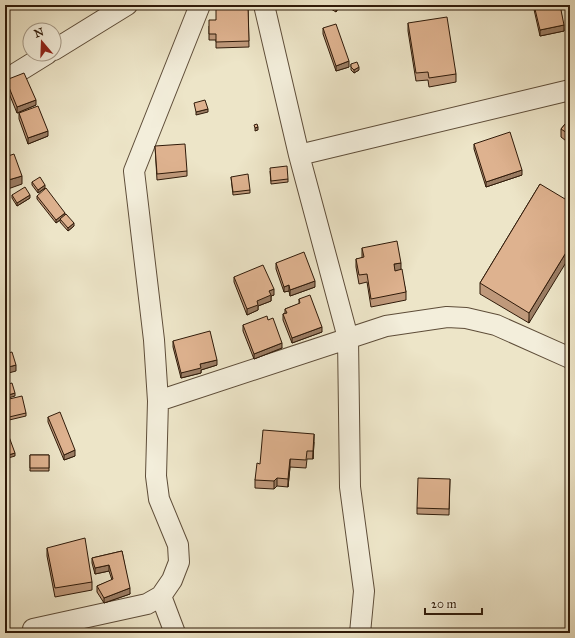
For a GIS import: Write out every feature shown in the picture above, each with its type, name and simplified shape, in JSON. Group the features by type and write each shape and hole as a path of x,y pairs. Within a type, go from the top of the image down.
{"street":[{"path":"62,45 127,5"},
{"path":"33,629 146,604 161,596 172,580 179,562 178,545 159,498 156,476 158,401 154,340 134,171 200,5"},
{"path":"264,5 299,155 348,338 350,487 364,591 360,633"},
{"path":"5,80 34,62"},
{"path":"299,155 570,90"},
{"path":"158,401 386,326 447,316 466,318 496,325 570,358"},
{"path":"161,596 175,633"}],"building":[{"path":"339,5 336,9 331,6"},
{"path":"534,5 560,5 564,25 540,30"},
{"path":"248,7 249,41 216,42 216,34 209,34 209,20 216,20 216,8"},
{"path":"447,17 456,74 429,78 428,72 416,73 408,23"},
{"path":"336,24 349,61 336,66 323,28"},
{"path":"357,62 359,67 354,70 351,67 351,64"},
{"path":"24,73 36,100 17,107 6,80"},
{"path":"205,100 208,109 196,112 194,103"},
{"path":"38,106 48,131 28,138 19,113"},
{"path":"570,118 570,135 561,129"},
{"path":"510,132 522,170 486,182 474,144"},
{"path":"185,144 187,171 157,174 155,146"},
{"path":"14,154 22,176 5,181 5,157"},
{"path":"287,166 288,179 271,181 270,168"},
{"path":"248,174 250,190 233,192 231,177"},
{"path":"40,177 45,185 38,190 32,182"},
{"path":"540,184 570,202 570,246 529,313 480,283"},
{"path":"25,187 30,195 17,203 12,195"},
{"path":"46,188 65,213 56,220 37,196"},
{"path":"66,214 74,223 68,228 60,219"},
{"path":"397,241 401,263 394,264 395,271 402,269 406,292 371,299 367,274 359,275 356,259 364,257 362,248"},
{"path":"304,252 315,281 290,290 289,285 284,287 276,263"},
{"path":"263,265 274,289 269,291 271,295 257,301 258,305 247,309 234,277"},
{"path":"310,295 322,327 292,338 283,314 287,313 285,309 300,303 299,299"},
{"path":"267,316 268,320 273,318 282,343 254,354 243,325"},
{"path":"210,331 217,360 200,364 201,368 181,373 173,341"},
{"path":"12,352 16,365 5,368 5,354"},
{"path":"12,383 15,393 5,396 5,385"},
{"path":"22,396 26,413 5,418 5,400"},
{"path":"60,412 75,450 64,455 48,417"},
{"path":"5,420 8,428 5,429"},
{"path":"263,430 314,434 313,451 307,451 306,460 290,459 288,479 277,478 274,481 255,480 257,463 260,464"},
{"path":"8,434 15,453 5,456 5,435"},
{"path":"30,455 49,455 49,468 30,468"},
{"path":"418,478 450,479 449,509 417,508"},
{"path":"85,538 92,582 55,588 47,548"},
{"path":"122,551 130,588 104,598 97,586 113,579 109,565 95,568 92,558"}]}
